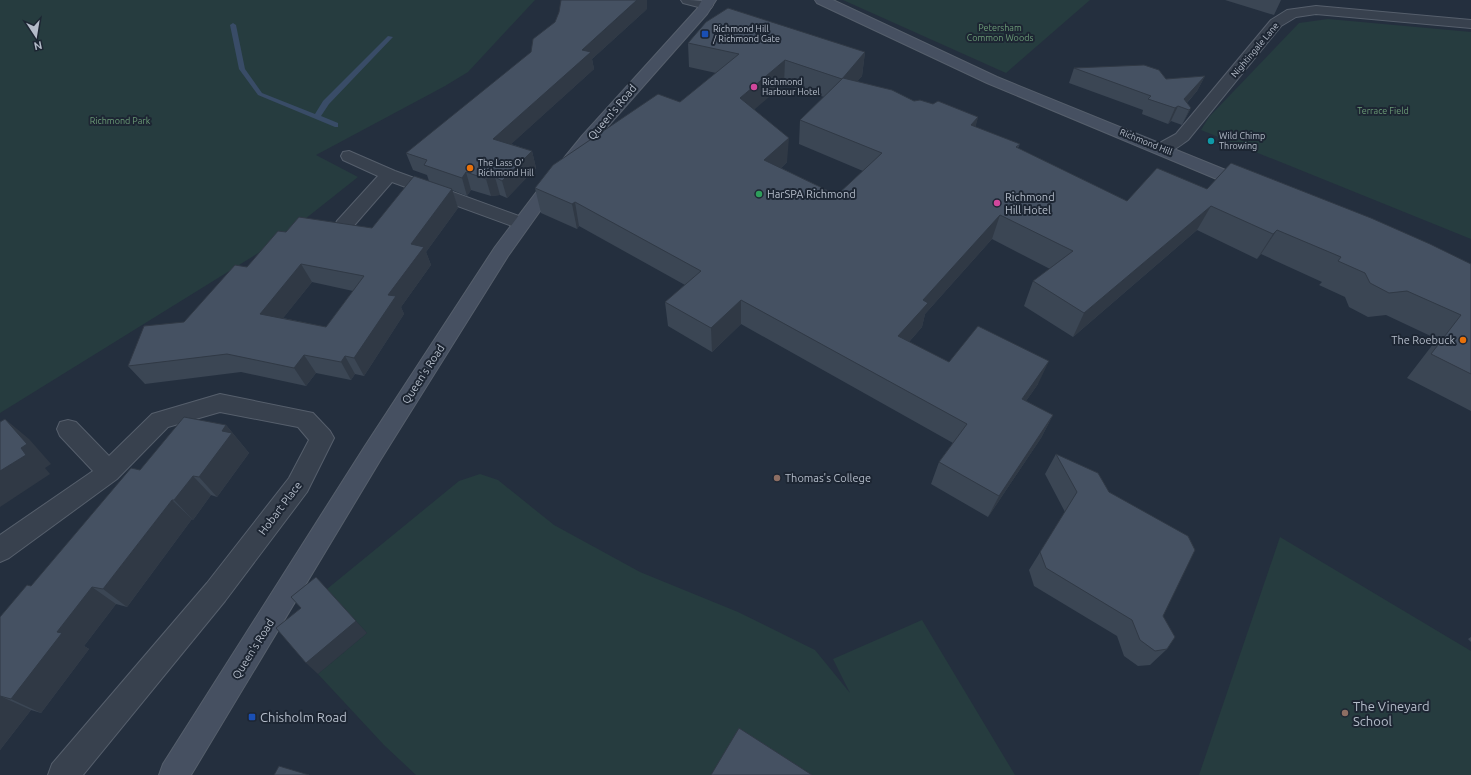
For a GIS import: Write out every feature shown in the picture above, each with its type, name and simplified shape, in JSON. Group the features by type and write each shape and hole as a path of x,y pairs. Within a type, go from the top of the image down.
{"main road":[{"name":"Queen's Road","path":"174,775 381,437 521,223 550,186 705,1"},
{"name":"Richmond Hill","path":"823,1 992,80 1261,191"}],"street":[{"name":"Nightingale Lane","path":"1162,149 1182,137 1276,23 1292,13 1324,11 1420,21 1471,24"},
{"path":"349,156 389,175 521,223"},
{"path":"344,225 389,175"},
{"name":"Hobart Place","path":"0,550 109,472 160,420 220,403 305,419 322,438 294,492 216,592 63,775"},
{"path":"68,430 109,472"}],"green space":[{"name":"Richmond Park","path":"0,0 535,0 468,72 445,86 316,155 358,177 276,242 0,413"},
{"name":"Petersham Common Woods","path":"843,0 1090,0 1006,73"},
{"name":"Terrace Field","path":"1328,19 1471,32 1471,239 1201,130 1209,117 1299,23"},
{"path":"480,474 498,480 554,525 640,572 738,612 815,650 850,693 833,659 922,620 1015,775 416,775 384,745 318,674 367,633 327,589 459,481"},
{"name":"The Vineyard School","path":"1280,537 1471,651 1471,775 1199,775"}],"building":[{"path":"561,0 637,0 582,50 591,52 493,139 532,151 502,181 495,177 486,179 466,172 462,178 424,165 427,160 406,153 531,52 533,39 555,22 559,12"},
{"path":"728,8 865,52 842,79 892,90 914,101 920,100 933,104 938,101 978,117 971,125 1020,144 1016,147 1127,201 1157,168 1207,189 1231,163 1371,218 1471,264 1471,374 1431,354 1461,315 1407,291 1389,293 1370,283 1365,273 1338,261 1341,257 1277,230 1273,234 1211,206 1084,313 1033,281 1073,251 1000,215 923,300 928,303 898,336 949,362 978,326 1049,361 1022,399 1053,415 999,496 939,462 967,424 741,300 711,328 665,302 701,271 575,202 572,204 535,188 553,165 658,94 680,102 739,54 688,43 706,22","holes":["785,60 842,79 800,120 882,153 837,195 764,160 789,138 740,98"]},
{"path":"1144,65 1159,70 1166,79 1205,76 1184,99 1191,108 1189,110 1178,106 1175,108 1148,99 1151,96 1074,68"},
{"path":"414,176 452,189 411,244 424,247 388,295 396,296 354,358 345,356 341,362 304,355 294,368 227,354 128,366 144,326 184,322 235,265 247,267 278,231 286,232 299,217 372,228","holes":["301,264 364,276 326,327 260,314"]},
{"path":"184,417 226,425 222,431 232,433 199,477 193,476 174,500 172,500 103,589 92,587 57,632 62,633 11,699 0,696 0,617 27,585 31,586 131,468 140,470"},
{"path":"5,419 27,444 21,448 26,455 0,471 0,422"},
{"path":"1056,454 1098,473 1109,492 1188,536 1195,550 1163,616 1175,637 1167,649 1155,651 1140,640 1132,620 1046,568 1040,552 1077,492"},
{"path":"316,577 356,621 306,663 276,628 301,608 291,597"},
{"path":"739,728 812,775 711,775"},
{"path":"279,766 309,775 274,775"}],"waterway":[{"path":"233,25 242,69 260,94 316,117"},
{"path":"316,117 326,103 390,37"},
{"path":"316,117 335,125"}],"place":[{"name":"Richmond Hill / Richmond Gate","path":"705,34"},
{"name":"Richmond Harbour Hotel","path":"754,87"},
{"name":"Wild Chimp Throwing","path":"1211,141"},
{"name":"The Lass O' Richmond Hill","path":"470,168"},
{"name":"HarSPA Richmond","path":"759,194"},
{"name":"Richmond Hill Hotel","path":"997,203"},
{"name":"The Roebuck","path":"1463,340"},
{"name":"Thomas's College","path":"777,478"},
{"name":"The Vineyard School","path":"1345,713"},
{"name":"Chisholm Road","path":"252,717"}]}
